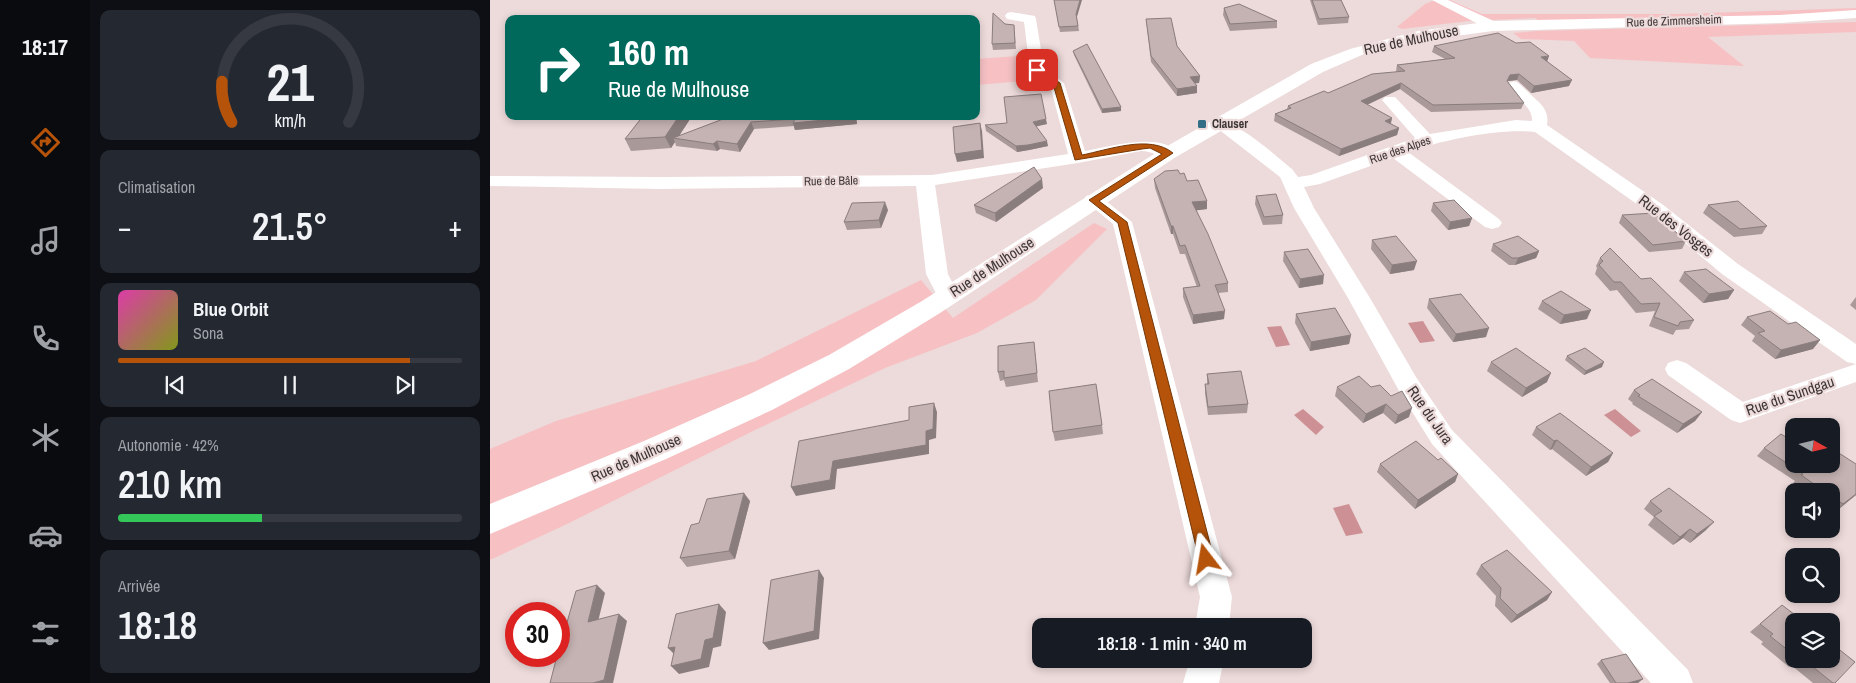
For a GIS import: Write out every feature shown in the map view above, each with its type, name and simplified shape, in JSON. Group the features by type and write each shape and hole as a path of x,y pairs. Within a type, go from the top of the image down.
{"main road":[{"name":"Rue de Zimmersheim","path":"1493,26 1856,14"},
{"name":"Rue de Mulhouse","path":"490,519 646,454 761,402 876,342 1168,153 1221,125 1317,68 1356,52 1418,36 1493,26"}],"street":[{"path":"1438,0 1493,26"},
{"path":"1011,16 1030,19 1037,70 1057,83 1078,158"},
{"path":"1514,86 1518,93 1538,108 1542,117 1539,127"},
{"path":"1390,100 1426,140"},
{"name":"Rue des Alpes","path":"1293,183 1314,180 1397,152 1426,140 1516,124 1539,127"},
{"name":"Rue du Jura","path":"1221,125 1242,138 1286,173 1293,183 1304,208 1359,298 1407,384 1442,437 1675,683"},
{"name":"Rue des Vosges","path":"1539,127 1654,208 1730,269 1856,356"},
{"name":"Rue de Bâle","path":"490,181 660,183 925,180 1078,158 1142,146 1151,146 1168,153"},
{"path":"1397,152 1492,223"},
{"path":"925,180 936,274 948,296"},
{"path":"1093,200 1122,222 1216,597 1213,618"},
{"name":"Rue du Sundgau","path":"1677,369 1740,414 1856,373"},
{"path":"1201,683 1205,668"}],"shaded area":[{"path":"1435,0 1450,0 1482,14 1679,14 1856,8 1856,11 1747,17 1538,21 1536,18 1469,21 1402,29 1397,27 1425,4"},
{"path":"1856,22 1856,32 1708,37 1744,66 1590,58 1574,41 1521,39 1513,33 1537,31"},
{"path":"1019,56 1025,81 980,85 980,59"},
{"path":"1094,223 1107,229 1036,300 977,333 885,368 490,560 490,449 556,421 756,361 921,280 953,318"},
{"path":"1423,321 1435,341 1420,343 1408,323"},
{"path":"1281,326 1290,345 1276,347 1267,327"},
{"path":"1303,409 1324,427 1316,435 1294,415"},
{"path":"1615,409 1641,431 1631,437 1604,415"},
{"path":"1349,504 1363,533 1346,536 1333,508"}],"building":[{"path":"1054,0 1080,0 1076,14 1078,26 1059,27"},
{"path":"1312,0 1341,0 1349,17 1319,19"},
{"path":"1239,4 1277,21 1230,24 1224,8"},
{"path":"993,13 1005,24 1014,25 1015,43 992,44"},
{"path":"1171,18 1177,46 1200,76 1190,77 1197,86 1177,89 1151,56 1146,19"},
{"path":"1498,33 1516,43 1530,42 1549,56 1541,57 1572,80 1534,86 1519,74 1510,75 1507,81 1524,103 1433,105 1401,83 1361,101 1392,118 1385,121 1399,128 1341,149 1275,114 1291,108 1288,106 1324,91 1328,93 1372,74 1405,71 1397,65 1455,58 1434,46"},
{"path":"1087,44 1121,107 1102,109 1073,51"},
{"path":"1041,94 1046,119 1033,122 1047,141 1016,146 985,125 1007,123 1004,97"},
{"path":"640,120 676,120 665,137 625,139"},
{"path":"720,120 780,120 751,122 737,144 717,141 713,144 673,138"},
{"path":"794,120 824,120 793,123"},
{"path":"980,123 982,150 955,154 953,127"},
{"path":"1034,167 1042,179 995,213 974,205"},
{"path":"1178,170 1180,174 1184,173 1187,181 1198,180 1207,201 1192,202 1208,234 1228,283 1215,285 1225,311 1193,315 1183,288 1200,286 1185,245 1180,246 1173,226 1171,226 1154,179 1165,171"},
{"path":"1276,194 1283,215 1264,217 1256,196"},
{"path":"1454,200 1472,218 1450,222 1433,203"},
{"path":"1738,201 1767,226 1740,229 1708,205"},
{"path":"885,202 879,220 844,222 852,203"},
{"path":"1654,213 1686,241 1653,245 1622,215"},
{"path":"1396,236 1417,261 1392,265 1372,240"},
{"path":"1518,236 1539,251 1518,258 1512,258 1493,244"},
{"path":"1610,248 1641,279 1651,278 1694,320 1680,322 1678,326 1654,317 1660,303 1641,304 1621,282 1614,282 1599,265 1603,261 1600,258"},
{"path":"1308,249 1324,275 1300,279 1284,252"},
{"path":"1706,269 1734,290 1709,294 1684,272"},
{"path":"1561,291 1591,310 1564,315 1542,301"},
{"path":"1461,294 1489,328 1456,334 1429,299"},
{"path":"1335,308 1351,335 1311,342 1296,314"},
{"path":"1770,311 1788,324 1796,322 1820,340 1781,350 1758,333 1765,331 1747,317"},
{"path":"1034,342 1037,373 1004,378 1004,371 998,372 998,346"},
{"path":"1516,348 1551,373 1526,388 1491,362"},
{"path":"1585,348 1604,362 1586,371 1567,356"},
{"path":"1241,371 1248,404 1208,407 1205,384 1209,384 1207,374"},
{"path":"1359,376 1371,387 1380,385 1391,396 1402,391 1412,408 1398,415 1386,404 1366,414 1337,387"},
{"path":"1652,379 1702,412 1683,424 1638,396 1640,395 1634,390"},
{"path":"1096,384 1102,425 1053,432 1049,391"},
{"path":"934,403 933,429 926,431 926,445 833,461 830,480 791,487 799,441 909,420 909,407"},
{"path":"1560,413 1613,453 1591,467 1557,440 1554,441 1536,427"},
{"path":"1781,434 1785,436 1785,462 1764,448"},
{"path":"1416,441 1438,460 1441,458 1458,474 1418,500 1380,464"},
{"path":"1840,454 1856,464 1856,494 1843,504 1840,502 1840,483 1812,483 1801,475 1803,474 1802,473 1840,473"},
{"path":"1669,488 1714,522 1697,534 1690,529 1680,537 1654,516 1662,511 1650,501"},
{"path":"744,493 729,551 680,558 691,525 699,523 707,499"},
{"path":"1507,550 1552,592 1517,615 1500,598 1501,588 1481,565"},
{"path":"819,570 814,631 763,643 771,580"},
{"path":"597,585 588,622 619,614 604,680 593,683 550,683 554,667 570,667 570,612 576,591"},
{"path":"719,604 713,638 705,640 701,659 671,666 675,647 668,648 676,614"},
{"path":"1782,605 1792,613 1785,613 1785,648 1770,636 1773,634 1760,624"},
{"path":"1840,650 1855,662 1833,683 1814,668 1840,668"},
{"path":"1626,654 1643,679 1628,683 1616,683 1601,660"}],"place":[{"name":"Clauser","path":"1202,124"}],"route":[{"path":"1037,70 1057,83 1078,158 1142,146 1151,146 1168,153 1093,200 1122,222 1206,559"}]}
